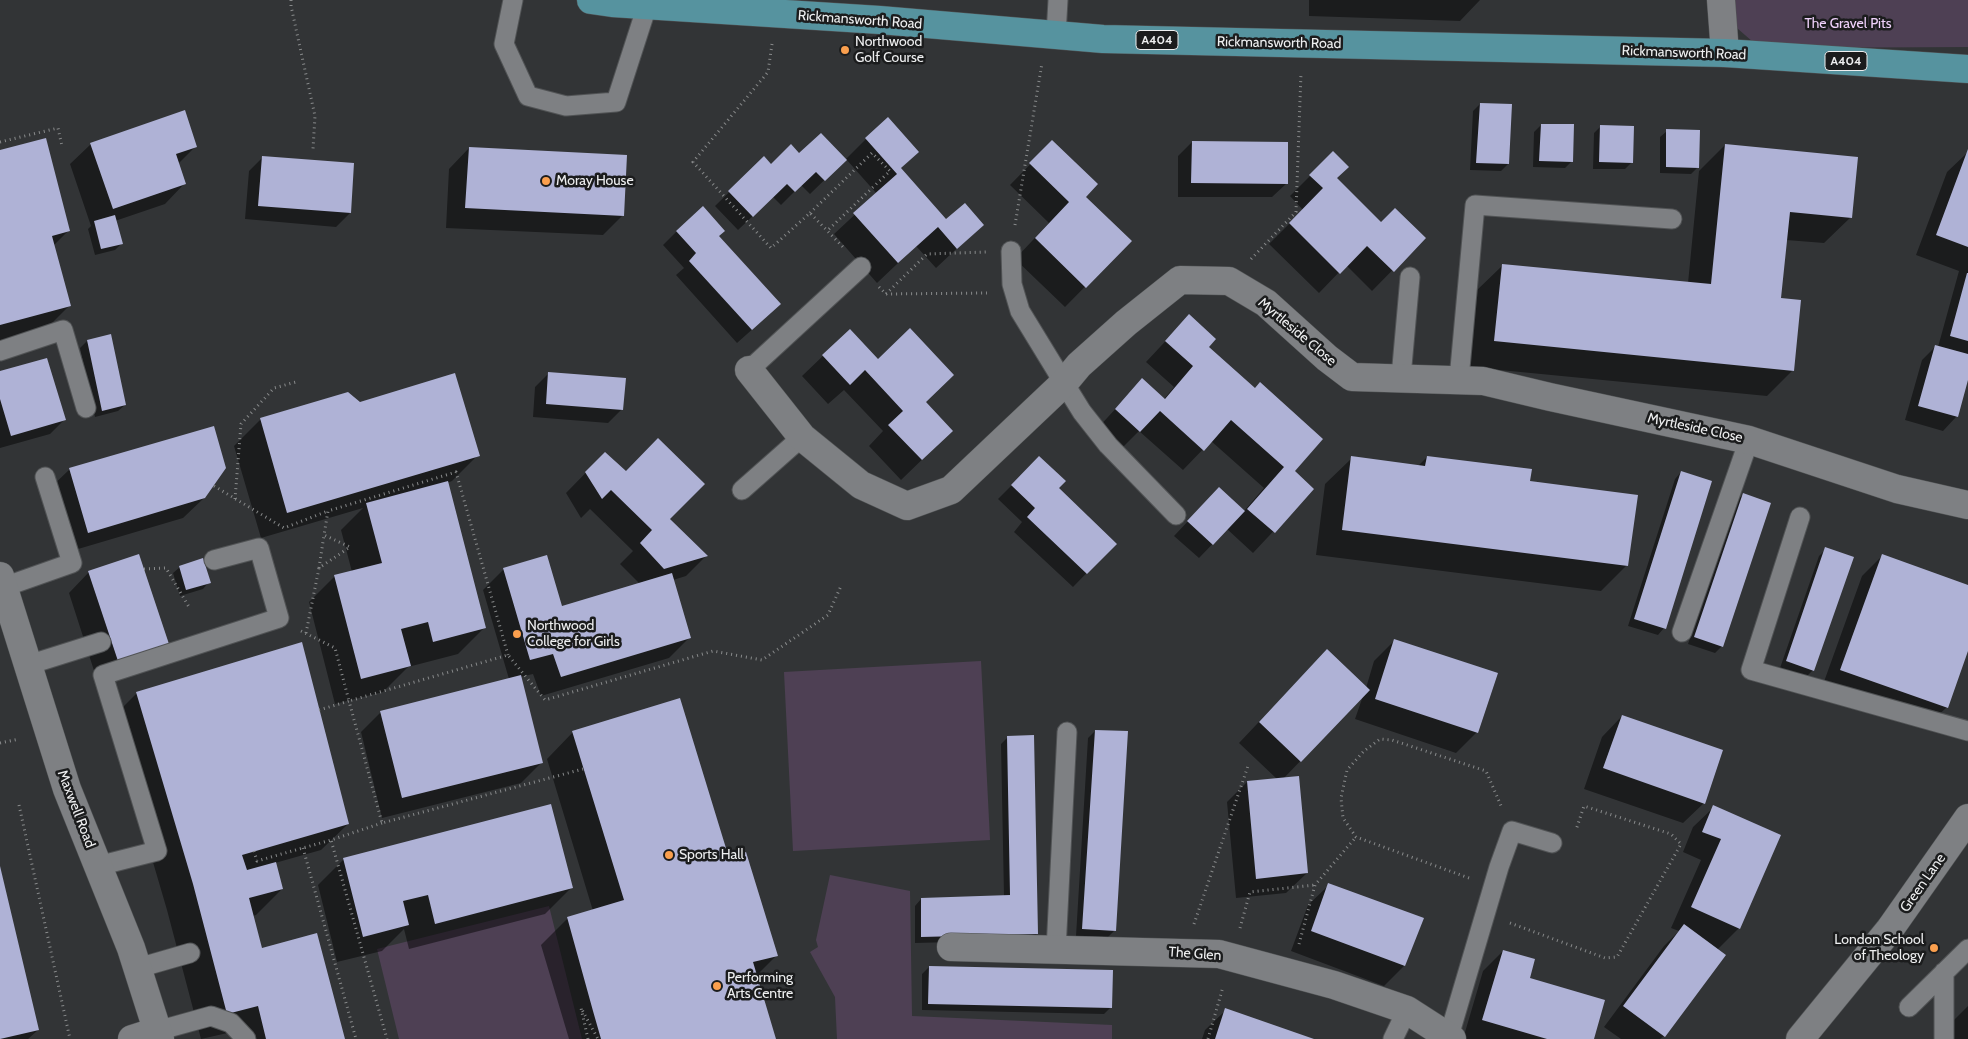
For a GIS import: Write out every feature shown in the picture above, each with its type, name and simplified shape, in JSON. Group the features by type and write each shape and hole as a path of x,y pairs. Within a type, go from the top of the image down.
{"main road":[{"name":"Rickmansworth Road","path":"591,0 647,6 708,5 776,14 880,20 1103,39 1725,53 1968,69"}],"street":[{"path":"1721,0 1725,53"},
{"name":"Myrtleside Close","path":"749,370 802,437 861,485 906,506 951,490 1064,383 1079,365 1126,323 1180,280 1229,281 1266,303 1327,358 1352,377 1483,381 1550,398 1749,440 1897,489 1968,505"},
{"name":"Maxwell Road","path":"2,581 67,789 138,968 150,1036"},
{"name":"Green Lane","path":"1800,1039 1890,929 1968,818"},
{"name":"The Glen","path":"951,946 1218,954 1334,985 1407,1010 1450,1038"}],"lane":[{"path":"513,0 504,44 528,96 566,106 616,102 647,6"},
{"path":"1051,35 1058,0"},
{"path":"1459,379 1475,205 1672,219"},
{"path":"1011,251 1012,284 1020,311 1082,412 1108,445 1176,515"},
{"path":"749,370 861,267"},
{"path":"1401,378 1410,277"},
{"path":"0,351 63,330 86,408"},
{"path":"742,490 802,437"},
{"path":"1682,632 1749,440"},
{"path":"2,581 72,564 45,477"},
{"path":"1800,518 1751,670 1968,731"},
{"path":"98,866 157,851 103,675 279,618 259,548 214,560"},
{"path":"28,665 101,642"},
{"path":"1056,950 1067,732"},
{"path":"1450,1038 1493,887 1512,831 1552,843"},
{"path":"1909,1007 1968,949"},
{"path":"138,968 190,953"},
{"path":"1944,972 1944,1039"},
{"path":"1392,1039 1407,1010"},
{"path":"150,1036 211,1016 230,1024 246,1039"}],"path":[{"path":"291,0 315,116 313,148"},
{"path":"776,14 768,72 693,162 771,248 872,153 890,171 828,231"},
{"path":"886,294 928,254 1011,251 1051,35"},
{"path":"1229,281 1296,212 1302,44"},
{"path":"0,142 58,128 62,146"},
{"path":"810,213 886,294 1015,293"},
{"path":"235,499 240,424 274,388 296,382"},
{"path":"214,486 284,528 328,510 456,472 508,655 545,700 713,651 762,660 828,615 841,586"},
{"path":"306,633 328,510"},
{"path":"319,568 350,547 324,535"},
{"path":"144,569 166,568 189,607"},
{"path":"279,618 334,648 382,823"},
{"path":"319,710 508,655"},
{"path":"1493,887 1356,837 1343,818 1341,798 1347,770 1364,751 1380,739 1392,740 1486,771 1512,831"},
{"path":"1185,953 1248,766"},
{"path":"254,852 257,861 382,823 584,769"},
{"path":"19,805 70,1039"},
{"path":"1485,914 1604,958 1617,956 1681,844 1671,834 1584,806 1570,848 1552,843"},
{"path":"1290,973 1315,885 1356,837"},
{"path":"331,840 387,1039"},
{"path":"304,848 356,1039"},
{"path":"1208,1039 1250,892 1315,885"},
{"path":"588,1039 581,1008 598,1039"}],"green space":[{"name":"The Gravel Pits","path":"1728,0 1968,0 1968,47 1760,48 1730,22"},
{"path":"981,661 990,840 793,851 784,672"},
{"path":"830,875 910,891 912,1016 1112,1025 1112,1039 837,1039 835,997 810,952 818,947 816,940"},
{"path":"549,906 582,1039 399,1039 377,949"}],"building":[{"path":"1480,103 1512,104 1509,164 1476,163"},
{"path":"185,110 197,147 176,154 186,184 113,209 90,143"},
{"path":"888,117 919,152 901,168 946,219 965,203 984,225 957,249 938,227 898,263 853,213 897,174 865,138"},
{"path":"1541,124 1574,124 1573,162 1539,161"},
{"path":"1600,125 1634,126 1633,163 1599,162"},
{"path":"1666,129 1700,130 1699,168 1666,167"},
{"path":"821,133 847,160 825,181 816,172 795,192 787,184 753,217 728,191 764,156 771,164 791,144 799,153"},
{"path":"46,138 70,231 52,236 71,306 0,325 0,150"},
{"path":"1052,140 1098,184 1086,197 1132,241 1086,288 1035,238 1069,202 1029,163"},
{"path":"1192,141 1288,142 1288,184 1191,183"},
{"path":"1725,144 1858,157 1852,218 1790,212 1781,298 1801,300 1794,371 1494,341 1502,264 1711,284"},
{"name":"Moray House","path":"469,147 627,155 624,216 465,208"},
{"path":"1968,149 1968,247 1936,235"},
{"path":"1333,151 1349,167 1337,178 1381,222 1395,208 1426,238 1394,272 1367,246 1340,274 1289,223 1323,188 1309,175"},
{"path":"262,156 354,163 351,213 258,206"},
{"path":"703,206 725,231 719,236 781,304 752,330 689,261 696,253 676,231"},
{"path":"115,215 123,244 101,249 94,221"},
{"path":"1968,273 1968,341 1950,336"},
{"path":"1189,314 1216,339 1209,347 1255,388 1260,382 1323,439 1295,471 1314,489 1275,533 1247,509 1284,467 1231,420 1204,451 1160,411 1140,432 1115,409 1142,378 1165,399 1193,366 1165,341"},
{"path":"910,328 954,375 926,402 953,431 922,460 888,425 903,411 865,370 850,385 822,355 850,329 878,359"},
{"path":"111,334 126,405 102,411 87,340"},
{"path":"1935,345 1968,354 1968,380 1958,417 1918,406"},
{"path":"47,358 66,420 11,436 0,399 0,371"},
{"path":"548,372 626,378 623,410 546,404"},
{"path":"455,373 480,456 287,513 260,418 348,392 360,402"},
{"path":"214,426 226,468 205,498 88,533 69,468"},
{"path":"658,438 705,484 670,519 708,556 664,569 640,543 652,530 611,490 602,499 585,472 605,452 626,471"},
{"path":"1039,456 1066,481 1059,488 1117,544 1087,574 1027,517 1035,508 1011,485"},
{"path":"1351,456 1425,466 1427,456 1532,469 1530,481 1638,495 1628,566 1342,530"},
{"path":"1681,471 1712,481 1666,629 1634,619"},
{"path":"448,481 486,628 433,642 428,622 401,629 411,666 361,679 334,575 382,563 366,503"},
{"path":"1219,487 1245,511 1213,545 1187,521"},
{"path":"1743,493 1771,503 1723,647 1694,637"},
{"path":"1825,547 1854,557 1814,671 1786,661"},
{"path":"139,554 170,647 119,664 88,571"},
{"path":"1882,554 1968,585 1968,651 1948,708 1840,670"},
{"path":"547,555 562,606 672,573 691,638 561,677 553,654 530,660 503,568"},
{"path":"203,558 211,583 186,590 179,566"},
{"path":"1394,639 1498,673 1478,733 1375,699"},
{"path":"302,642 349,824 242,855 247,870 276,862 283,889 249,898 262,948 317,933 345,1039 266,1039 258,1006 227,1014 193,884 136,692"},
{"path":"1327,649 1370,690 1301,762 1259,722"},
{"path":"521,675 543,763 402,798 380,711"},
{"name":"Sports Hall","path":"680,698 729,858 746,852 778,956 753,962 776,1039 601,1039 593,1011 567,917 624,900 572,731"},
{"path":"1622,715 1723,750 1705,804 1603,768"},
{"path":"1095,730 1128,731 1116,931 1082,929"},
{"path":"1034,735 1038,934 921,937 921,898 1010,895 1007,736"},
{"path":"1299,776 1308,873 1256,879 1247,781"},
{"path":"551,804 573,888 435,924 428,895 403,901 409,925 363,937 343,858"},
{"path":"1713,805 1781,835 1740,929 1691,907 1721,839 1702,832"},
{"path":"0,866 39,1030 0,1039"},
{"path":"1328,883 1424,918 1405,966 1311,931"},
{"path":"1684,924 1726,955 1665,1037 1623,1006"},
{"path":"1503,950 1535,959 1530,978 1605,1000 1594,1039 1547,1039 1482,1020"},
{"path":"929,966 1113,970 1112,1008 928,1004"},
{"path":"1225,1008 1314,1039 1215,1039"}],"place":[{"name":"Northwood Golf Course","path":"845,50"},
{"name":"Moray House","path":"546,181"},
{"name":"Northwood College for Girls","path":"517,634"},
{"name":"Sports Hall","path":"669,855"},
{"name":"London School of Theology","path":"1934,948"},
{"name":"Performing Arts Centre","path":"717,986"}]}
